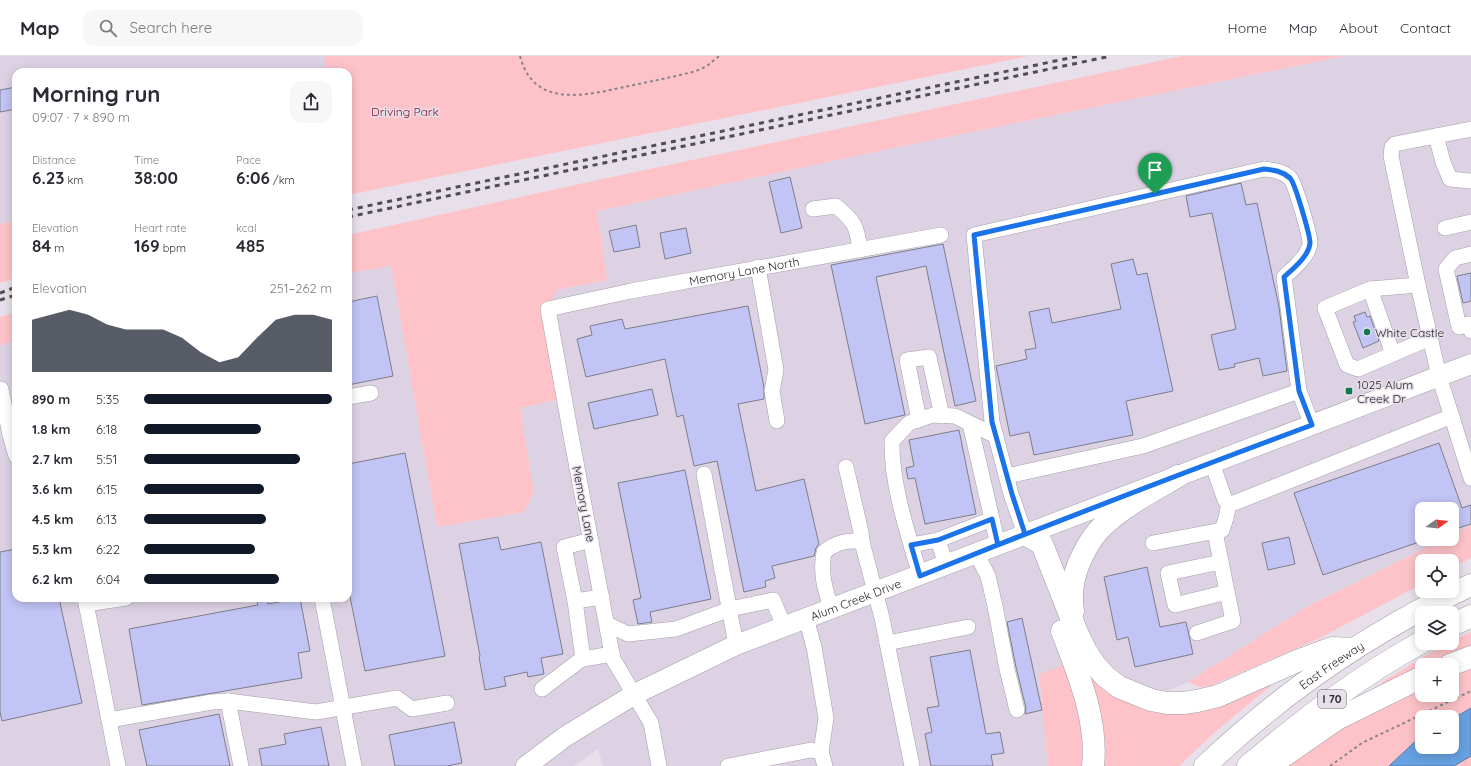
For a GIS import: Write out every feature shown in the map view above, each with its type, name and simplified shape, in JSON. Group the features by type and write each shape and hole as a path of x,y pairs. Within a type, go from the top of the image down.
{"highway":[{"path":"1078,635 1072,604 1072,587 1076,571 1090,541 1106,524 1128,507 1178,476"},
{"path":"1025,534 1042,544 1078,635 1089,655 1106,677 1119,687 1133,694 1151,700 1183,704 1218,696 1297,661 1332,648 1354,649"},
{"path":"1025,534 1084,694 1094,748 1093,766"},
{"name":"East Freeway","path":"1205,766 1259,719 1309,680 1354,649 1395,624 1471,585"},
{"path":"1459,622 1471,616"},
{"name":"I 70","path":"1248,766 1302,722 1350,686 1373,670 1415,646"},
{"path":"1459,662 1471,657"},
{"path":"1269,766 1337,719 1415,680"}],"main road":[{"name":"Alum Creek Drive","path":"526,766 566,736 634,694 736,645 920,576 1025,534 1471,364"}],"street":[{"path":"1471,129 1395,144 1392,147 1391,156 1439,376 1471,478"},
{"path":"1436,136 1443,162 1450,179 1471,181"},
{"path":"1025,534 992,422 974,235 1264,169 1279,170 1291,179 1298,195 1310,243 1303,260 1284,277 1299,391 1312,425"},
{"path":"813,209 836,206 850,218 858,234 860,250"},
{"path":"1446,228 1471,222"},
{"name":"Memory Lane North","path":"548,309 631,291 758,267 941,235"},
{"path":"1470,326 1459,327 1446,269 1455,258 1471,254"},
{"path":"758,267 776,370 772,391 777,420"},
{"path":"1418,285 1370,289 1325,308 1347,365 1358,369 1430,338"},
{"path":"1370,289 1393,354"},
{"name":"Memory Lane","path":"548,309 613,659 651,723 660,766"},
{"path":"919,420 907,360 929,356 942,416"},
{"path":"1,389 12,442"},
{"path":"1007,476 1143,446 1299,391"},
{"path":"352,396 371,393"},
{"path":"920,576 907,531 892,461 892,441 909,423 933,415 955,416 996,436"},
{"path":"1229,503 1238,502 1452,416"},
{"path":"970,424 998,545"},
{"path":"1212,463 1223,496 1229,503"},
{"path":"846,467 862,542 887,643 912,766"},
{"path":"704,474 736,645"},
{"path":"1153,543 1222,530 1229,503"},
{"path":"911,545 938,540 992,519"},
{"path":"1197,633 1233,621 1215,532"},
{"path":"583,658 575,601 564,547 591,540"},
{"path":"938,540 946,565"},
{"path":"831,609 823,582 822,569 824,552 830,547 840,543 852,541 862,542"},
{"path":"976,553 988,576 1017,710"},
{"path":"1221,562 1168,573 1175,605 1227,592"},
{"path":"575,601 602,597"},
{"path":"607,624 628,634 668,630 688,625 730,609 773,600 784,626"},
{"path":"85,602 118,766"},
{"path":"323,602 354,766"},
{"path":"806,618 814,647 826,718 823,759"},
{"path":"887,643 968,627"},
{"path":"583,658 583,660 612,654"},
{"path":"542,689 583,658"},
{"path":"109,720 212,702 228,701 316,712 397,698 412,709 447,703"},
{"path":"228,701 241,766"},
{"path":"728,766 811,750 823,759"}],"path":[{"path":"520,56 527,73 534,82 544,89 567,96 598,92 696,71 707,66 719,56"},
{"path":"1330,766 1362,743 1471,691"}],"shaded area":[{"path":"0,56 338,56 340,68 12,68 12,222 0,224"},
{"path":"1345,56 1471,56 1471,525 1459,531 1459,502 1415,502 1415,546 1429,546 1308,606 1188,682 1158,695 1039,674 1048,766 603,766 598,749 574,766 0,766 0,346 12,342 12,602 352,602 352,272 391,266 437,527 524,512 534,492 520,408 557,400 542,319 557,290 607,280 597,211 903,146"}],"green space":[{"name":"Driving Park","path":"324,56 1029,56 352,194 352,68 326,68"},
{"path":"1182,56 1345,56 903,146 597,211 607,280 557,290 542,319 557,400 520,408 534,492 524,512 437,527 391,266 352,272 352,234 588,182"},
{"path":"12,222 12,279 0,283 0,224"},
{"path":"12,313 12,342 0,346 0,317"},
{"path":"1471,525 1471,558 1459,564 1459,554 1415,554 1415,588 1318,639 1210,686 1200,687 1188,682 1308,606 1429,546 1459,546 1459,531"},
{"path":"1471,632 1471,649 1448,658 1422,658 1435,650 1459,650 1459,638"},
{"path":"1084,659 1150,706 1279,679 1215,732 1179,766 1099,766"},
{"path":"1415,662 1415,671 1384,686 1382,682"},
{"path":"1067,664 1082,705 1086,766 1048,766 1039,674"},
{"path":"1471,665 1471,708 1459,715 1459,710 1415,710 1415,742 1389,766 1283,766 1327,737 1415,688 1415,702 1459,702 1459,669"},
{"path":"1471,756 1471,766 1454,766"}],"water":[{"path":"1471,708 1471,756 1454,766 1389,766 1415,742 1415,754 1459,754 1459,715"}],"building":[{"path":"12,88 12,110 0,112 0,90"},
{"path":"790,177 802,228 781,233 769,182"},
{"path":"1241,183 1246,205 1257,203 1279,307 1287,371 1263,376 1259,358 1234,364 1235,367 1219,370 1211,335 1236,329 1212,213 1190,217 1186,196"},
{"path":"636,225 640,247 614,252 609,231"},
{"path":"686,228 691,253 665,259 660,233"},
{"path":"943,244 976,401 955,406 926,266 876,277 905,415 865,424 831,265"},
{"path":"1133,259 1137,275 1147,273 1173,391 1126,401 1133,435 1034,455 1029,432 1010,436 996,366 1027,359 1025,350 1036,348 1029,312 1049,308 1052,323 1121,309 1111,264"},
{"path":"1471,273 1471,301 1463,303 1457,276"},
{"path":"377,296 393,376 352,384 352,301"},
{"path":"748,306 764,387 764,399 738,404 756,491 804,479 819,544 816,548 814,556 772,566 775,578 765,581 766,587 744,592 717,461 694,466 683,415 677,417 665,359 586,377 577,339 592,335 590,326 622,319 625,329"},
{"name":"White Castle","path":"1365,312 1367,317 1370,316 1379,341 1363,348 1353,322 1356,321 1354,316"},
{"path":"652,389 658,415 594,429 588,403"},
{"path":"959,430 976,514 925,524 915,478 908,479 906,468 914,466 909,440"},
{"path":"1439,443 1462,508 1471,505 1471,524 1459,528 1459,502 1415,502 1415,543 1323,575 1294,493"},
{"path":"405,453 445,656 365,671 351,602 352,463"},
{"path":"685,470 711,599 650,612 652,622 638,624 633,600 641,598 618,483"},
{"path":"498,537 501,550 541,542 563,654 541,658 544,674 528,677 527,672 504,677 506,686 485,690 459,544"},
{"path":"1289,537 1295,564 1268,570 1262,543"},
{"path":"12,550 12,602 60,602 82,703 2,721 0,712 0,552"},
{"path":"1147,567 1160,627 1186,622 1193,654 1135,667 1128,637 1117,640 1104,577"},
{"path":"257,602 268,602 268,604 279,602 301,602 310,651 298,653 302,678 142,705 129,629 258,605"},
{"path":"1022,618 1042,710 1025,714 1026,708 1007,622"},
{"path":"970,650 986,734 1000,732 1004,753 991,755 993,766 931,766 925,734 932,732 927,708 939,706 930,657"},
{"path":"219,714 230,766 147,766 139,730"},
{"path":"454,722 462,763 447,766 395,766 389,735"},
{"path":"321,727 329,766 262,766 259,749 286,744 284,734"}],"railway":[{"path":"352,209 1079,56"},
{"path":"352,216 1111,56"},
{"path":"0,293 12,288"},
{"path":"0,300 12,296"}],"place":[{"name":"White Castle","path":"1367,332"},
{"name":"1025 Alum Creek Dr","path":"1349,391"}],"route":[{"path":"1155,194 990,230 974,235 992,422 1025,534 920,576 911,545 938,540 992,519 998,545 1312,425 1299,391 1284,277 1303,260 1310,243 1298,195 1291,179 1279,170 1264,169 1155,194"}]}
